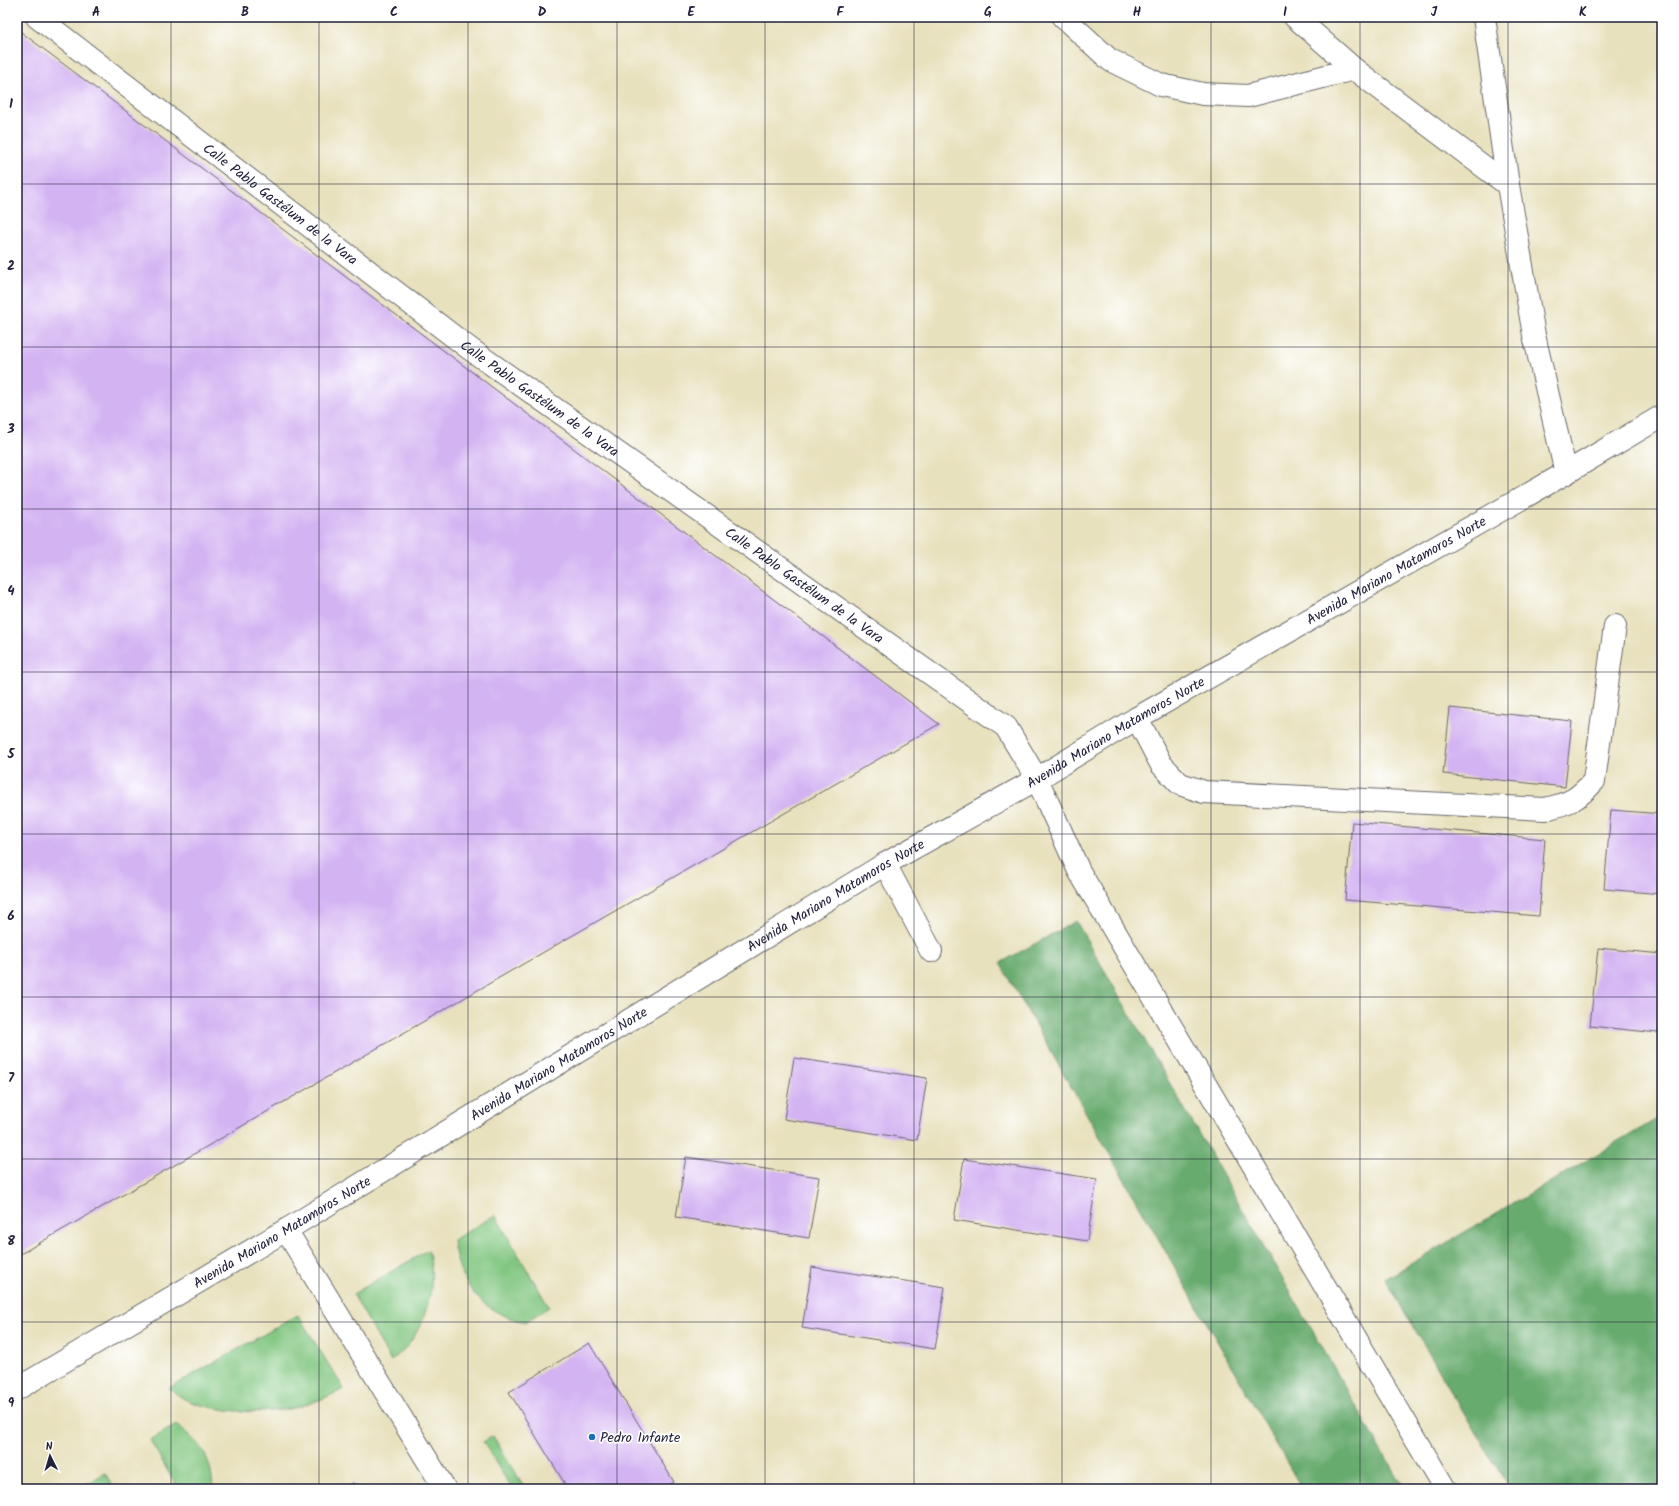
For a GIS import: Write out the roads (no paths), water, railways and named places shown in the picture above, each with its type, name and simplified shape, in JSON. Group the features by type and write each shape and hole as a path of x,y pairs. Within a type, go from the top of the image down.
{"street":[{"name":"Calle Pablo Gastélum de la Vara","path":"37,17 470,349 1006,727 1037,779 1079,871 1445,1489"},
{"path":"1063,17 1110,60 1161,85 1203,94 1248,96 1354,69"},
{"path":"1295,17 1354,69 1508,185"},
{"path":"1484,17 1508,185 1534,335 1566,473"},
{"name":"Avenida Mariano Matamoros Norte","path":"17,1389 286,1230 885,864 1037,779 1137,718 1566,473 1662,416"},
{"path":"1137,718 1161,764 1180,784 1204,792 1545,809 1564,805 1580,797 1594,781 1615,626"},
{"path":"885,864 931,951"},
{"path":"286,1230 445,1489"}],"place":[{"name":"Pedro Infante","path":"592,1437"}]}
